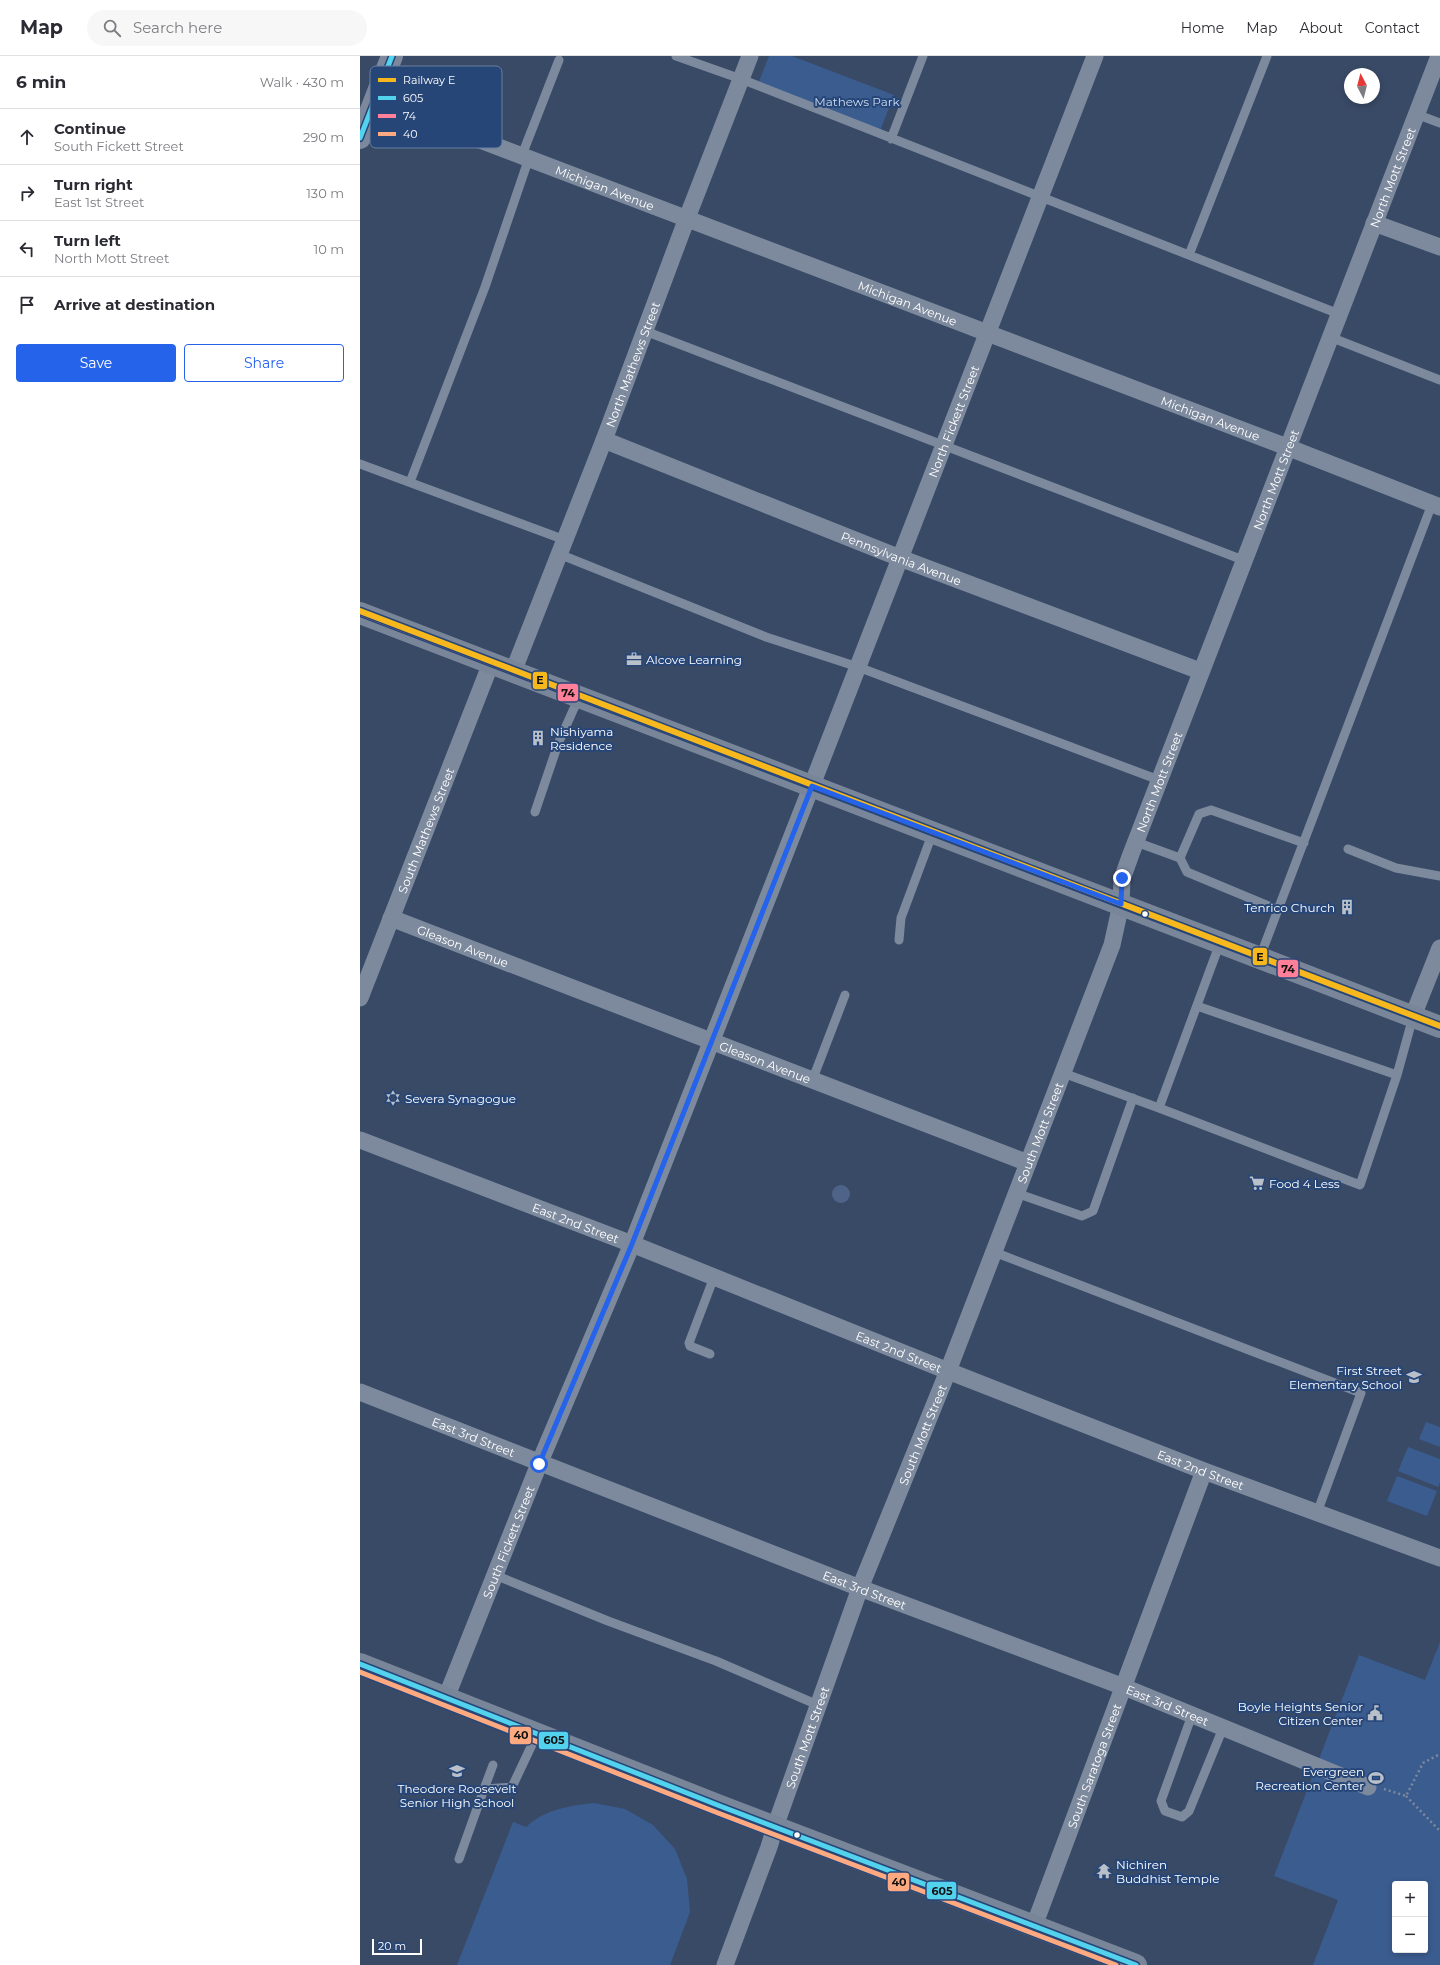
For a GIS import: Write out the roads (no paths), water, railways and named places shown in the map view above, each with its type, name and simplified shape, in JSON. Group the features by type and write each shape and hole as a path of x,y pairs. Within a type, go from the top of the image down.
{"main road":[{"path":"388,66 392,56"},
{"path":"360,138 370,113"}],"street":[{"name":"North Mathews Street","path":"513,672 604,440 686,218 750,56"},
{"name":"North Fickett Street","path":"812,786 986,332 1095,56"},
{"name":"North Mott Street","path":"1121,904 1122,878 1200,671 1439,56"},
{"name":"Michigan Avenue","path":"502,148 1436,505"},
{"path":"1374,223 1440,247"},
{"name":"Pennsylvania Avenue","path":"604,440 900,558 1200,671"},
{"path":"360,614 1440,1027"},
{"name":"South Mathews Street","path":"360,998 491,663"},
{"name":"South Fickett Street","path":"446,1698 539,1464 632,1244 710,1042 812,786"},
{"name":"South Mott Street","path":"725,1965 769,1847 860,1588 948,1371 1112,944 1121,904"},
{"name":"Gleason Avenue","path":"391,918 710,1042 1028,1163"},
{"path":"1414,1016 1440,948"},
{"name":"East 2nd Street","path":"360,1140 632,1244 948,1371 1317,1513 1440,1558"},
{"name":"East 3rd Street","path":"360,1392 539,1464 860,1588 1124,1687 1223,1728 1376,1788"},
{"name":"South Saratoga Street","path":"1034,1926 1204,1470"},
{"path":"360,1664 775,1827 1136,1965"}],"lane":[{"path":"676,56 741,79 1339,314"},
{"path":"891,139 923,56"},
{"path":"1189,255 1267,56"},
{"path":"410,482 484,287 559,60"},
{"path":"1416,114 1440,124"},
{"path":"645,331 1243,560"},
{"path":"1330,337 1440,380"},
{"path":"360,464 410,482 766,637 858,668 1159,780"},
{"path":"1260,957 1436,505"},
{"path":"535,812 558,744 579,697"},
{"path":"1180,858 1199,814 1211,810 1304,843"},
{"path":"899,940 900,918 933,832"},
{"path":"1136,842 1180,858 1187,872 1278,910"},
{"path":"1348,849 1396,868 1440,876"},
{"path":"1159,1108 1220,942"},
{"path":"812,1081 845,995"},
{"path":"1197,1006 1397,1075"},
{"path":"1063,1073 1133,1098 1360,1185 1397,1075 1414,1016"},
{"path":"1016,1193 1082,1216 1093,1211 1133,1098"},
{"path":"994,1252 1361,1393 1317,1513"},
{"path":"710,1354 690,1346 689,1342 714,1277"},
{"path":"495,1575 608,1621 716,1661 818,1705"},
{"path":"1192,1715 1161,1801 1165,1811 1182,1817 1189,1811 1223,1728"},
{"path":"484,1789 512,1788 537,1734"},
{"path":"459,1859 493,1765"}],"rail line":[{"name":"E","path":"360,611 1440,1026"}],"place":[{"name":"Alcove Learning","path":"634,659"},
{"name":"Nishiyama Residence","path":"538,738"},
{"name":"Tenrico Church","path":"1347,907"},
{"name":"Severa Synagogue","path":"393,1098"},
{"name":"Food 4 Less","path":"1257,1183"},
{"name":"First Street Elementary School","path":"1414,1377"},
{"name":"Boyle Heights Senior Citizen Center","path":"1375,1713"},
{"name":"Theodore Roosevelt Senior High School","path":"457,1771"},
{"name":"Evergreen Recreation Center","path":"1376,1778"},
{"name":"Nichiren Buddhist Temple","path":"1104,1871"}],"park label":[{"name":"Mathews Park","path":"857,101"}]}
